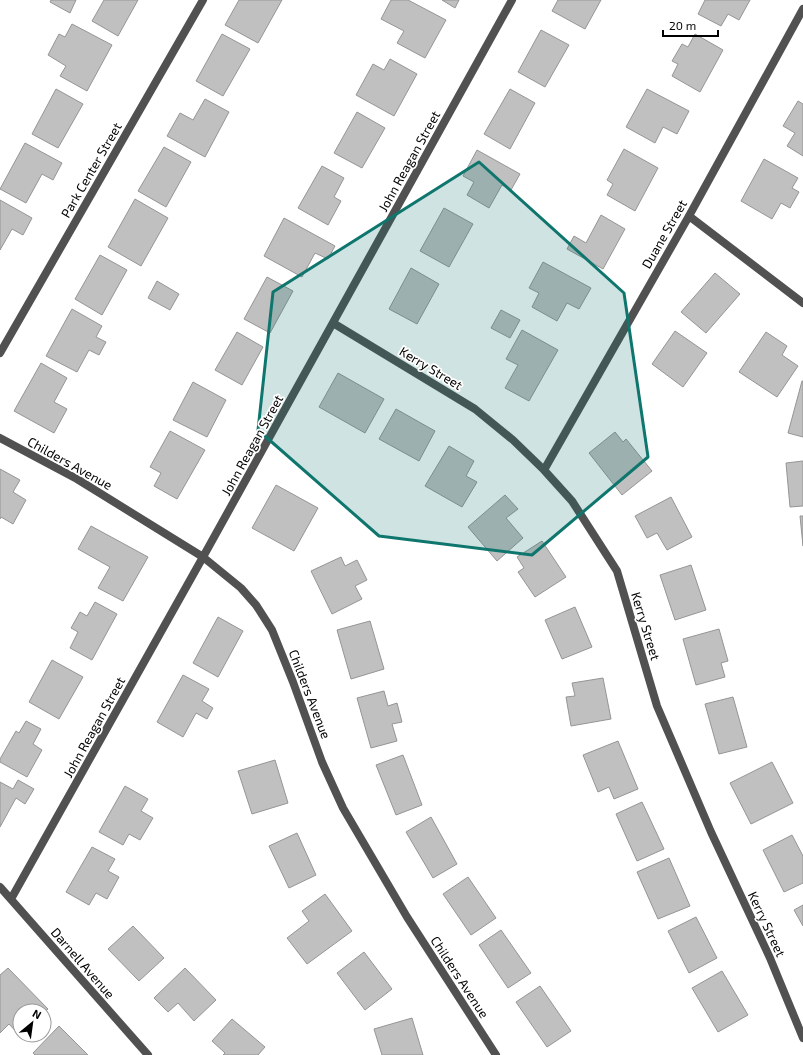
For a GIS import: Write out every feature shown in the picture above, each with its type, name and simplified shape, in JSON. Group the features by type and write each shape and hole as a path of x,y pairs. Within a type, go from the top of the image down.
{"street":[{"name":"Park Center Street","path":"0,353 203,0"},
{"name":"John Reagan Street","path":"11,899 334,323 512,0"},
{"name":"Duane Street","path":"544,470 689,216 803,9"},
{"path":"689,216 803,304"},
{"name":"Kerry Street","path":"334,323 475,409 513,440 544,470 572,501 617,571 657,706 711,832 770,958 803,1038"},
{"name":"Childers Avenue","path":"0,438 77,479 203,557 240,588 256,605 272,630 293,682 322,762 343,808 407,917 496,1055"},
{"name":"Darnell Avenue","path":"0,887 148,1055"}],"highlighted area":[{"path":"479,162 624,293 648,457 532,555 379,536 258,430 273,292"}],"building":[{"path":"51,0 76,0 70,13 50,2"},
{"path":"104,0 138,0 118,36 92,21"},
{"path":"239,0 282,0 258,43 225,25"},
{"path":"391,0 408,0 446,20 425,58 397,43 404,31 381,19"},
{"path":"442,0 459,0 455,8"},
{"path":"558,0 601,0 585,29 552,11"},
{"path":"705,0 750,0 739,20 728,14 721,26 698,14"},
{"path":"72,24 112,45 87,91 60,76 66,66 48,55 59,34 65,37"},
{"path":"541,30 569,45 545,87 518,72"},
{"path":"222,34 250,49 223,96 196,81"},
{"path":"695,34 723,50 700,92 672,76 678,64 672,61 682,44 688,47"},
{"path":"390,59 417,74 394,116 356,95 373,64 384,70"},
{"path":"56,89 83,104 58,148 32,134"},
{"path":"510,89 535,103 510,149 484,134"},
{"path":"647,89 689,111 677,134 663,127 655,143 626,127"},
{"path":"205,99 229,112 205,157 167,136 180,113 193,120"},
{"path":"798,101 803,104 803,156 787,146 795,133 783,126"},
{"path":"357,112 385,128 362,168 334,153"},
{"path":"25,143 62,163 53,180 42,174 26,203 0,189"},
{"path":"164,147 191,162 166,207 138,191"},
{"path":"624,149 658,168 635,211 607,195 613,184 607,180"},
{"path":"477,150 520,174 511,190 502,185 489,208 467,195 474,182 463,176"},
{"path":"764,159 798,178 792,188 799,192 790,208 781,203 772,219 741,201"},
{"path":"322,166 344,178 334,197 341,201 328,225 298,208"},
{"path":"135,199 168,218 141,266 108,247"},
{"path":"0,200 32,218 23,235 12,229 0,250"},
{"path":"444,208 473,224 449,267 420,251"},
{"path":"601,215 625,229 603,269 567,249 574,236 586,243"},
{"path":"284,218 335,246 328,259 315,253 302,277 264,256"},
{"path":"100,255 127,270 102,315 75,299"},
{"path":"543,262 591,288 579,309 567,303 557,321 532,307 539,293 529,288"},
{"path":"411,268 439,284 417,324 389,309"},
{"path":"715,273 740,294 706,333 681,312"},
{"path":"267,277 293,291 270,333 244,319"},
{"path":"157,281 179,294 170,310 148,298"},
{"path":"72,309 102,326 96,337 106,342 99,355 89,350 77,372 46,356"},
{"path":"501,310 520,320 510,338 491,328"},
{"path":"522,330 558,350 529,401 505,388 518,365 506,359"},
{"path":"675,331 707,353 683,387 652,364"},
{"path":"237,332 263,347 242,385 215,370"},
{"path":"766,332 787,346 782,355 798,366 777,397 739,372"},
{"path":"41,363 67,378 54,402 67,409 54,433 14,411"},
{"path":"338,373 384,399 365,433 319,407"},
{"path":"803,381 803,437 788,433"},
{"path":"193,382 226,400 207,437 173,420"},
{"path":"396,409 435,431 419,461 379,439"},
{"path":"170,431 205,450 177,499 154,486 161,473 150,467"},
{"path":"615,432 623,442 626,439 652,471 622,495 589,453"},
{"path":"449,446 474,461 466,476 477,482 462,507 425,486"},
{"path":"803,461 803,506 790,507 786,463"},
{"path":"0,469 20,480 13,492 26,500 13,524 1,517 0,519"},
{"path":"276,485 318,508 294,551 252,528"},
{"path":"505,495 518,509 506,518 523,538 497,561 468,527"},
{"path":"671,497 692,537 667,550 657,533 647,538 635,516"},
{"path":"800,516 803,516 803,546"},
{"path":"91,526 148,557 123,601 98,588 110,567 78,549"},
{"path":"542,541 566,577 535,597 518,572 524,568 517,557"},
{"path":"341,557 345,566 357,560 367,580 355,586 362,599 332,614 311,571"},
{"path":"691,565 706,610 675,620 660,575"},
{"path":"95,602 117,614 92,660 70,648 78,632 71,628 80,612 87,616"},
{"path":"575,607 592,647 562,659 545,620"},
{"path":"218,617 243,631 218,677 193,663"},
{"path":"370,621 384,669 351,679 337,630"},
{"path":"719,629 728,661 721,663 725,677 696,685 683,639"},
{"path":"52,660 83,677 59,719 29,702"},
{"path":"183,675 209,689 202,701 213,708 207,719 196,713 183,737 157,722"},
{"path":"603,678 611,719 571,726 566,697 575,696 572,683"},
{"path":"384,691 388,706 397,703 402,722 392,724 397,741 371,748 357,698"},
{"path":"733,697 747,747 719,754 705,704"},
{"path":"26,721 41,729 33,744 42,750 27,777 0,762 0,759 16,731 19,733"},
{"path":"618,741 638,789 614,799 609,787 598,792 583,755"},
{"path":"403,755 422,805 396,815 376,765"},
{"path":"275,760 288,803 252,814 238,771"},
{"path":"772,762 793,803 751,824 730,783"},
{"path":"18,780 34,789 25,804 16,798 0,827 0,782 13,789"},
{"path":"125,786 148,799 141,811 153,818 140,840 129,834 123,845 99,832"},
{"path":"642,802 664,849 637,861 616,814"},
{"path":"431,817 457,864 433,878 406,832"},
{"path":"297,833 316,875 289,888 269,846"},
{"path":"792,835 803,856 803,883 784,892 763,850"},
{"path":"92,847 115,859 108,871 119,877 107,899 96,893 89,905 66,892"},
{"path":"669,858 690,906 658,919 637,872"},
{"path":"468,877 496,918 471,935 443,894"},
{"path":"325,894 352,931 307,964 287,938 309,921 302,911"},
{"path":"803,905 803,926 794,910"},
{"path":"696,917 717,958 689,973 668,931"},
{"path":"133,926 164,958 139,981 108,949"},
{"path":"501,930 531,973 508,988 479,945"},
{"path":"364,952 392,989 365,1010 337,973"},
{"path":"8,968 42,1003 12,1003 12,1027 9,1024 0,1033 0,975"},
{"path":"185,968 216,1000 194,1021 178,1003 168,1012 154,998"},
{"path":"722,971 748,1015 718,1032 692,988"},
{"path":"540,986 571,1031 547,1047 516,1002"},
{"path":"412,1018 423,1055 382,1055 374,1029"},
{"path":"232,1019 265,1047 258,1055 223,1055 225,1053 212,1041"},
{"path":"59,1026 88,1055 35,1055 33,1053 43,1043 52,1043 52,1033"}]}
